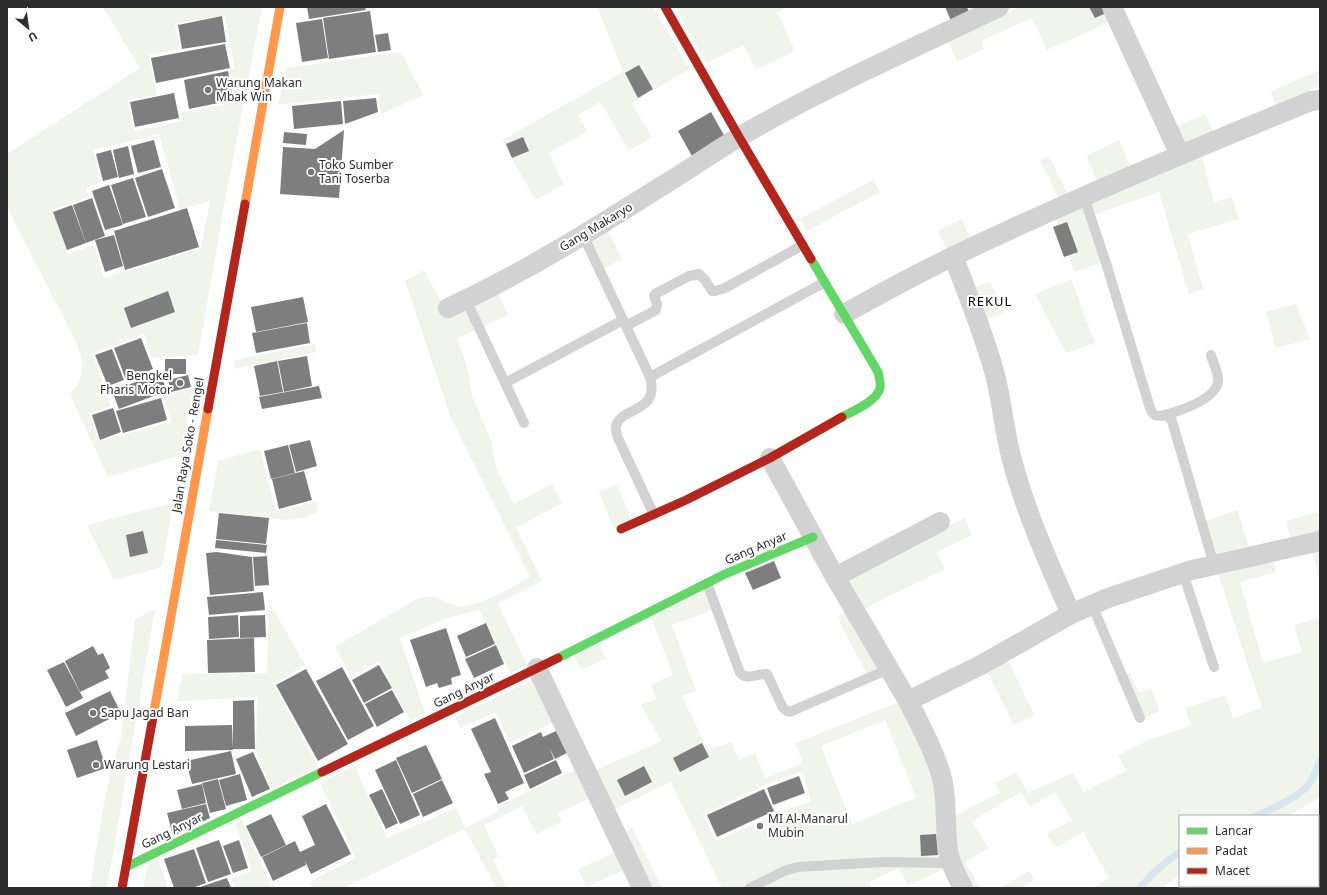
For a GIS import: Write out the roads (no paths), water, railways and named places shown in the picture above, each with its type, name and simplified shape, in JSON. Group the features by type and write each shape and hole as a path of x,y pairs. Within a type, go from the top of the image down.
{"street":[{"name":"Jalan Raya Soko - Rengel","path":"122,888 280,7"},
{"path":"621,529 654,515 770,458 869,402 881,389 881,382 878,372 664,7"},
{"name":"Gang Makaryo","path":"457,304 526,269 739,137 880,64 999,7"},
{"path":"1112,7 1180,155"},
{"path":"844,314 953,256 1084,197 1180,155 1312,101 1320,100"},
{"path":"953,256 976,316 994,370 1012,460 1022,494 1036,532 1071,614"},
{"path":"770,458 835,577 908,701 924,732 943,782 948,852 963,888"},
{"path":"835,577 940,522"},
{"name":"Gang Anyar","path":"126,866 537,668 675,598 813,537"},
{"path":"908,701 981,665 1071,614 1092,605 1148,584 1183,573 1320,541"},
{"path":"537,668 642,888"}],"lane":[{"path":"1084,197 1152,413 1156,416 1183,410 1196,404 1214,390 1218,379 1211,355"},
{"path":"582,235 652,384 652,392 649,399 643,405 618,421 616,426 618,438 654,515"},
{"path":"505,382 624,323 656,310 657,304 654,296 655,294 689,276 699,274 712,291 718,291 803,245"},
{"path":"650,377 825,282"},
{"path":"457,304 505,382 524,423"},
{"path":"1165,415 1171,418 1172,421 1214,565"},
{"path":"1183,573 1214,667"},
{"path":"707,583 740,673 747,677 767,674 782,706 789,712 889,669"},
{"path":"1092,605 1140,718"},
{"path":"750,888 784,871 798,867 882,862 952,863"}],"waterway":[{"path":"1257,815 1284,803 1304,789 1314,776 1320,761"},
{"path":"1140,888 1149,877 1179,853"}],"place":[{"name":"Warung Makan Mbak Win","path":"208,90"},
{"name":"Toko Sumber Tani Toserba","path":"311,172"},
{"name":"Bengkel Fharis Motor","path":"180,383"},
{"name":"Sapu Jagad Ban","path":"93,713"},
{"name":"Warung Lestari","path":"96,765"},
{"name":"MI Al-Manarul Mubin","path":"760,826"}],"district":[{"name":"REKUL","path":"990,301"}]}
